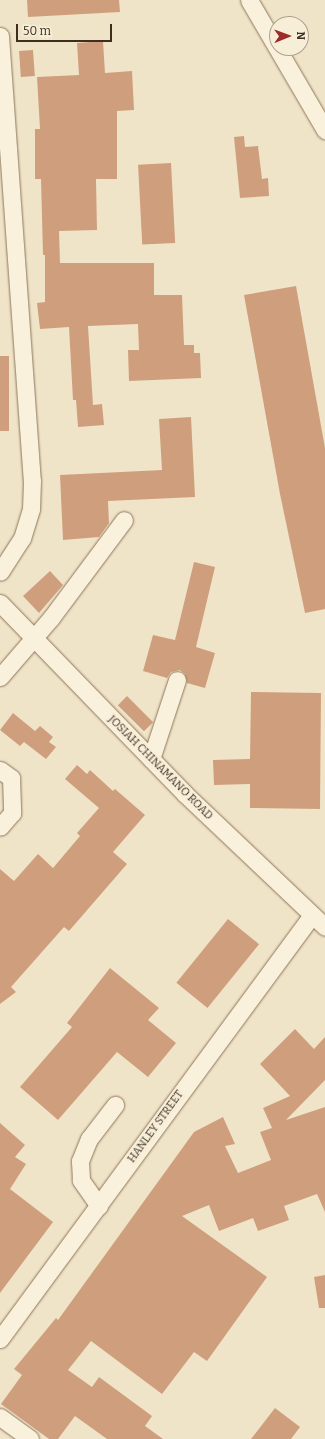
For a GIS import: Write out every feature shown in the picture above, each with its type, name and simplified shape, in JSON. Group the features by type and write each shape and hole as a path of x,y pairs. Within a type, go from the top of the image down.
{"street":[{"path":"249,0 325,130"},
{"path":"0,36 32,481 31,509 22,538 0,572"},
{"path":"0,676 51,618 124,520"},
{"name":"JOSIAH CHINAMANO ROAD","path":"0,603 151,759 325,927"},
{"path":"151,759 177,680"},
{"path":"0,770 11,778 12,813 0,828"},
{"name":"HANLEY STREET","path":"0,1340 312,915"},
{"path":"99,1206 81,1180 80,1160 89,1139 115,1105"},
{"path":"0,1417 30,1439"}],"building":[{"path":"27,0 119,0 120,12 28,17"},
{"path":"103,41 105,73 132,71 134,110 117,111 117,179 96,179 97,230 59,231 60,263 154,263 154,295 182,295 184,345 194,345 194,353 200,353 201,378 129,381 128,350 139,350 138,324 88,326 93,405 102,404 104,425 78,427 76,400 73,400 69,327 40,329 37,303 45,302 45,255 43,255 41,179 35,179 35,129 40,129 37,77 79,75 77,43"},
{"path":"33,50 35,76 21,77 19,51"},
{"path":"244,136 245,147 258,146 262,179 268,178 269,196 240,198 234,137"},
{"path":"171,163 175,243 142,245 138,165"},
{"path":"296,286 325,448 325,609 305,613 280,494 244,295"},
{"path":"0,356 9,356 9,431 0,431"},
{"path":"191,417 195,497 108,501 109,523 99,537 63,540 60,475 162,470 159,419"},
{"path":"194,562 215,567 196,647 215,653 205,688 187,683 185,674 180,670 171,672 167,678 143,671 153,635 175,640"},
{"path":"50,571 63,585 39,613 23,596"},
{"path":"251,692 321,693 320,809 250,808 250,784 214,785 213,760 250,759"},
{"path":"127,696 153,722 144,731 118,705"},
{"path":"13,713 35,731 40,726 53,737 49,742 56,747 46,759 24,742 20,746 0,730"},
{"path":"77,765 87,774 90,770 113,791 115,789 145,815 113,852 127,864 69,931 64,927 11,987 16,992 0,1004 0,869 14,881 38,854 53,868 80,836 77,833 99,808 65,779"},
{"path":"228,919 259,944 207,1008 176,983"},
{"path":"110,968 159,1008 148,1020 176,1043 148,1077 117,1052 58,1120 20,1087 72,1027 67,1023"},
{"path":"295,1029 314,1049 325,1037 325,1080 286,1120 325,1107 325,1212 317,1194 284,1206 289,1220 258,1231 253,1218 219,1231 209,1205 182,1216 267,1277 207,1361 194,1352 162,1394 91,1341 68,1370 92,1387 99,1377 152,1416 145,1426 163,1439 107,1439 75,1416 58,1439 49,1439 1,1404 22,1375 14,1369 56,1318 58,1320 194,1132 223,1117 235,1144 225,1146 238,1173 271,1160 260,1132 272,1128 263,1108 290,1096 260,1064"},
{"path":"0,1123 25,1145 15,1157 26,1164 10,1189 53,1222 0,1293"},
{"path":"325,1275 325,1308 319,1308 314,1277"},
{"path":"275,1408 300,1427 291,1439 251,1439"}]}
